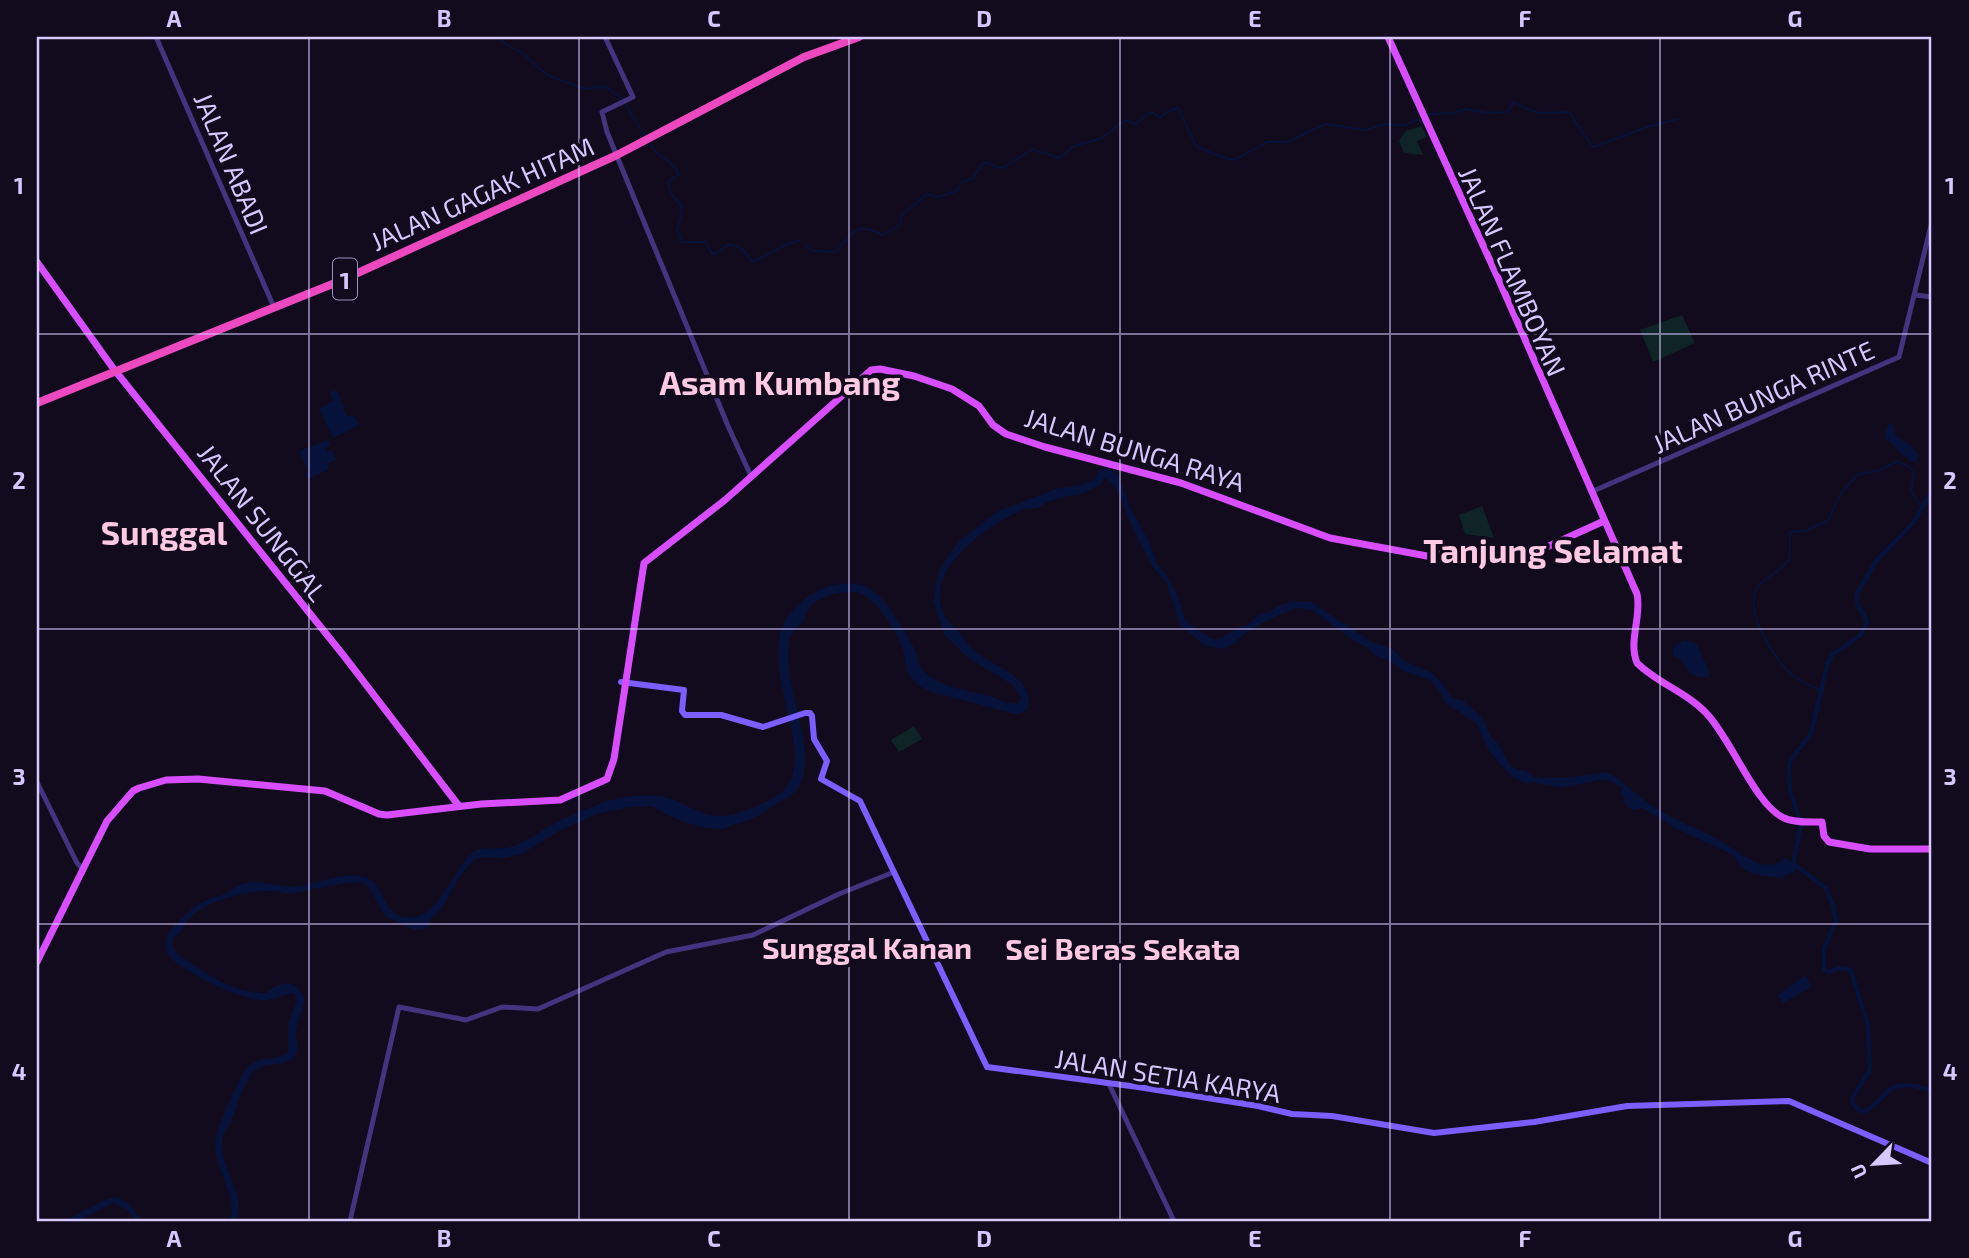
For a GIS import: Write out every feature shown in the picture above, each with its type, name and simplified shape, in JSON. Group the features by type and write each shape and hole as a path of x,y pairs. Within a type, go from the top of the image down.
{"highway":[{"name":"JALAN GAGAK HITAM","path":"37,401 347,278 616,154 800,55 850,37"},
{"name":"JALAN GAGAK HITAM","path":"692,112 804,57 859,37"},
{"name":"JALAN GAGAK HITAM","path":"240,320 384,257 431,233 544,186"}],"main road":[{"name":"JALAN FLAMBOYAN","path":"1387,37 1603,522"},
{"name":"JALAN FLAMBOYAN","path":"1474,232 1603,522"},
{"name":"JALAN SUNGGAL","path":"37,261 114,369 344,656 458,804"},
{"name":"JALAN BUNGA RAYA","path":"82,868 118,805 139,788 166,780 325,792 387,810 561,800 603,782 609,777 641,562 750,474 854,379 873,366 922,374 948,384 984,409 996,424 1005,430 1172,478 1342,539 1426,553 1470,549 1530,555 1603,522"},
{"path":"1603,522 1638,602 1634,650 1637,663 1707,713 1764,803 1777,815 1788,820 1822,822 1826,840 1837,844 1870,849 1932,849"},
{"path":"623,682 684,690 683,714 721,715 763,727 797,716 812,716 814,739 827,761 821,779 860,801 894,872"},
{"path":"37,954 82,868"},
{"path":"37,962 82,868"},
{"name":"JALAN SETIA KARYA","path":"894,872 987,1068 1258,1105 1292,1114 1343,1118 1434,1133 1534,1122 1617,1107 1789,1101 1932,1163"}],"street":[{"name":"JALAN ABADI","path":"156,37 273,305"},
{"path":"605,37 633,97 602,112 616,154 720,408 750,474"},
{"name":"JALAN BUNGA RINTE","path":"1591,492 1899,357 1932,221"},
{"path":"1915,295 1932,297"},
{"path":"37,782 82,868"},
{"path":"350,1221 399,1007 466,1020 502,1007 542,1008 666,952 753,935 839,894 894,872"},
{"path":"1109,1084 1173,1221"}],"green space":[{"path":"1422,126 1427,137 1417,141 1423,155 1404,153 1399,141 1406,131"},
{"path":"1682,315 1695,343 1653,362 1640,330"},
{"path":"1482,506 1494,538 1465,534 1459,515"},
{"path":"914,726 922,739 899,752 891,740"}],"water":[{"path":"337,390 347,417 353,415 360,425 333,438 319,409 333,401 330,392"},
{"path":"1892,423 1896,436 1910,445 1919,456 1915,463 1884,438 1888,424"},
{"path":"328,440 330,445 325,448 326,452 332,450 336,459 328,464 328,470 308,479 305,473 308,471 299,451"},
{"path":"1099,470 1113,470 1118,475 1157,564 1177,594 1185,620 1203,634 1220,639 1275,607 1291,602 1311,602 1370,641 1392,649 1405,661 1431,672 1452,698 1464,701 1483,719 1491,737 1498,743 1511,767 1531,773 1533,778 1566,778 1607,772 1659,810 1750,859 1768,865 1784,858 1798,865 1793,873 1782,878 1746,870 1731,854 1675,828 1643,808 1634,810 1627,807 1621,787 1608,780 1561,788 1526,783 1513,778 1489,751 1476,723 1444,702 1430,680 1403,671 1388,660 1376,656 1314,611 1287,609 1274,616 1261,618 1252,628 1242,633 1236,643 1222,649 1204,645 1180,625 1167,584 1152,566 1132,527 1119,493 1104,478 1100,486 1084,493 1054,500 1007,517 966,547 946,573 940,587 940,601 946,619 976,652 1013,675 1027,691 1028,708 1023,712 1015,714 922,687 908,673 899,640 877,606 862,594 842,592 812,605 791,636 788,654 803,735 804,772 793,794 760,815 721,829 685,822 652,806 630,807 597,814 559,831 522,854 474,860 460,876 442,908 430,920 428,928 414,930 385,916 368,886 362,882 288,894 253,892 226,898 194,914 173,938 172,946 179,955 216,979 234,987 266,993 288,983 297,988 305,1000 296,1031 296,1054 286,1062 263,1066 249,1077 224,1133 223,1157 238,1201 236,1221 230,1221 232,1206 217,1160 216,1136 235,1090 248,1067 257,1061 279,1057 288,1052 288,1025 297,1000 294,994 266,1000 240,995 210,983 173,960 165,949 167,936 192,910 204,901 246,883 259,882 292,887 356,875 371,880 396,914 414,917 431,908 464,861 475,851 516,845 557,822 601,803 652,795 677,801 709,815 727,816 766,802 789,783 795,765 794,743 779,671 778,648 783,626 804,600 830,586 856,584 875,592 909,638 920,666 932,678 959,689 1018,703 1021,698 1014,686 967,657 944,634 933,601 939,570 959,541 998,511 1056,489 1081,485 1095,479"},
{"path":"1684,640 1697,644 1710,673 1708,677 1690,673 1683,662 1673,656 1673,647"},
{"path":"1805,975 1812,987 1783,1003 1778,995"},
{"path":"116,1197 129,1204 142,1221 137,1221 126,1209 113,1203 79,1220 64,1221 107,1199"}],"waterway":[{"path":"495,37 523,54 547,75 585,89 605,86 622,99"},
{"path":"1428,114 1455,113 1465,109 1488,113 1507,112 1514,102 1541,113 1569,112 1594,147 1647,127 1679,119"},
{"path":"625,104 646,137"},
{"path":"805,244 812,251 835,252 860,229 883,235 899,226 902,215 927,194 938,197 957,191 961,183 973,178 983,163 1003,168 1032,149 1060,158 1072,147 1102,138 1125,120 1136,124 1148,113 1160,118 1166,112 1178,108 1196,146 1234,160 1268,142 1288,142 1325,124 1365,130 1385,124 1404,125 1420,119"},
{"path":"649,142 679,174 668,182 680,205 677,231 682,242 706,242 712,254 727,245 735,246 744,251 751,261 755,261 789,243 799,241"},
{"path":"1820,690 1796,678 1771,650 1754,610 1757,588 1789,559 1790,532 1805,531 1828,521 1841,493 1858,474 1878,471 1897,461 1911,468 1914,475 1911,491 1920,505"},
{"path":"1791,866 1801,825 1790,790 1789,766 1792,758 1811,734 1827,665 1833,654 1861,635 1867,621 1857,603 1857,593 1877,560 1913,523 1932,491"},
{"path":"1238,636 1265,619 1294,607"},
{"path":"1795,865 1826,888 1836,920 1824,949 1824,970 1851,970 1868,1026 1870,1069 1852,1102 1862,1111 1872,1107 1897,1086 1912,1086 1932,1091"}],"district":[{"name":"Asam Kumbang","path":"780,382"},
{"name":"Sunggal","path":"164,532"},
{"name":"Tanjung Selamat","path":"1553,550"},
{"name":"Sunggal Kanan","path":"867,947"},
{"name":"Sei Beras Sekata","path":"1123,948"}]}
